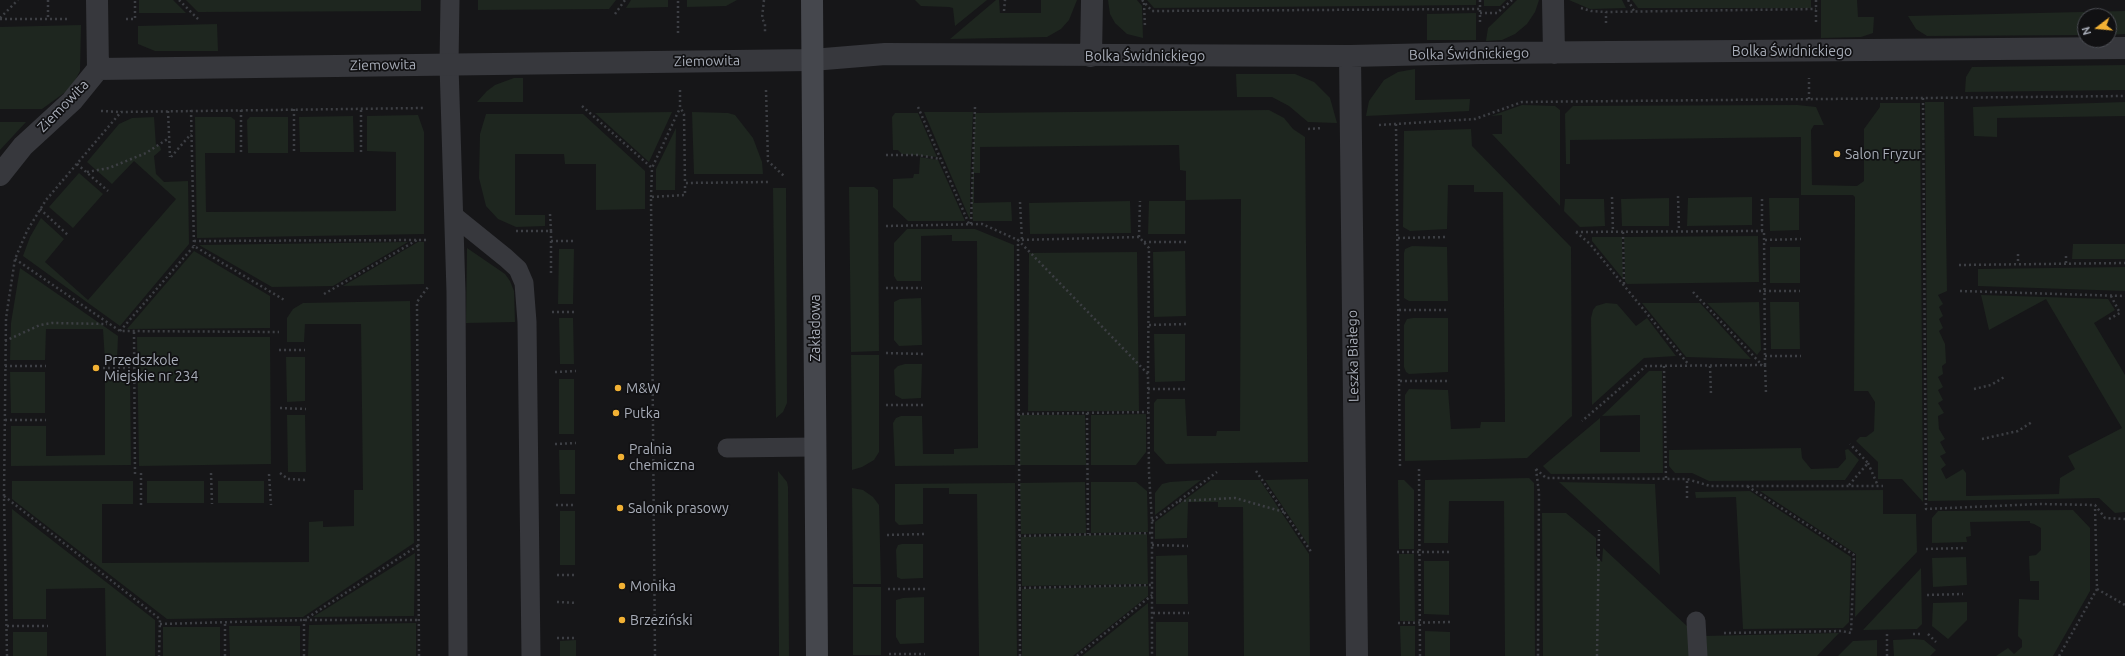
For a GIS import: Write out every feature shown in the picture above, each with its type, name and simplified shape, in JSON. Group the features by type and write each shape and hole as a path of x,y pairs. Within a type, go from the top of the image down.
{"street":[{"name":"Zakładowa","path":"812,0 817,656"},
{"path":"1091,56 1092,0"},
{"path":"1553,2 1554,53"},
{"path":"97,10 98,69"},
{"name":"Bolka Świdnickiego","path":"812,60 885,54 1350,56 2125,48"},
{"name":"Leszka Białego","path":"1350,56 1357,656"},
{"name":"Ziemowita","path":"0,175 23,146 72,101 98,69 812,60"}],"lane":[{"path":"450,0 449,64 456,292 458,656"},
{"path":"454,216 518,269 524,283 527,322 531,656"},
{"path":"727,448 815,447"},
{"path":"1696,627 1698,656"}],"path":[{"path":"0,18 18,0"},
{"path":"48,0 48,19"},
{"path":"179,0 198,19"},
{"path":"615,14 625,0"},
{"path":"764,0 762,18 765,24"},
{"path":"1004,11 1005,0"},
{"path":"1142,0 1152,11 1480,9"},
{"path":"1480,13 1497,13 1512,0"},
{"path":"1628,0 1634,11"},
{"path":"1553,2 1568,3 1590,11 1816,9"},
{"path":"0,18 48,19 97,10"},
{"path":"1308,129 1475,119 1522,102 2125,96"},
{"path":"1923,98 1926,509 2040,504 2095,505"},
{"path":"766,99 768,161"},
{"path":"582,106 652,168"},
{"path":"651,197 685,195 684,114 680,106 652,168 651,197 655,656"},
{"path":"918,107 970,224"},
{"path":"970,224 975,107"},
{"path":"8,656 4,496 7,311 15,259 27,231 40,209 121,112 428,108"},
{"path":"294,109 294,154"},
{"path":"361,109 361,152"},
{"path":"120,331 194,246 192,133 190,110"},
{"path":"241,110 242,154"},
{"path":"168,111 170,158 192,133"},
{"path":"1396,124 1400,469"},
{"path":"87,172 109,168 146,152 169,138"},
{"path":"886,155 918,156 940,159"},
{"path":"78,164 108,191"},
{"path":"685,183 768,182"},
{"path":"1678,196 1679,231"},
{"path":"1762,196 1762,231 1764,231 1765,356 1763,365 1766,393"},
{"path":"1612,197 1613,232"},
{"path":"1140,201 1140,237 1149,248 1148,412 1149,474 1152,521 1152,656"},
{"path":"1020,202 1022,240"},
{"path":"40,209 69,236"},
{"path":"550,214 551,231"},
{"path":"886,226 982,224 1018,240 1148,374"},
{"path":"1689,366 1624,284 1590,244 1576,232 1762,231"},
{"path":"1623,232 1624,284"},
{"path":"1018,240 1140,237"},
{"path":"1398,238 1448,237"},
{"path":"1764,240 1801,239"},
{"path":"324,294 418,240"},
{"path":"194,241 430,240 430,247"},
{"path":"1018,240 1017,414 1020,656"},
{"path":"551,241 575,241"},
{"path":"1144,242 1186,242"},
{"path":"194,246 286,301"},
{"path":"2018,254 2018,264"},
{"path":"2066,254 2066,264"},
{"path":"15,259 120,331 279,332"},
{"path":"1959,265 2125,263"},
{"path":"419,656 417,302 430,284"},
{"path":"886,288 922,288"},
{"path":"1759,291 1800,291"},
{"path":"1960,291 2125,296"},
{"path":"1693,292 1763,365"},
{"path":"2109,319 2120,314 2111,296"},
{"path":"1399,310 1449,310"},
{"path":"552,312 575,312"},
{"path":"6,341 40,325 52,323 109,324"},
{"path":"1149,325 1186,324"},
{"path":"134,332 135,474"},
{"path":"279,350 306,350"},
{"path":"886,353 923,354"},
{"path":"1765,356 1801,356"},
{"path":"1582,421 1646,366 1763,365"},
{"path":"5,366 46,366"},
{"path":"1664,366 1666,479"},
{"path":"1710,366 1711,394"},
{"path":"103,368 134,368"},
{"path":"552,372 576,371"},
{"path":"1974,389 1991,385 2006,376"},
{"path":"1400,381 1450,381"},
{"path":"1148,389 1186,389"},
{"path":"886,406 923,405"},
{"path":"280,408 306,408"},
{"path":"1017,414 1148,412"},
{"path":"1087,413 1088,534"},
{"path":"5,420 46,420"},
{"path":"1982,439 2018,431 2032,422"},
{"path":"553,444 576,443"},
{"path":"1850,444 1868,463 1878,486"},
{"path":"1849,486 1868,463"},
{"path":"1419,469 1420,656"},
{"path":"1538,656 1538,493 1536,469 1546,478 1688,479 1710,486 1882,486"},
{"path":"1152,521 1217,472"},
{"path":"1256,472 1312,553"},
{"path":"141,473 141,504"},
{"path":"211,473 212,504"},
{"path":"280,473 288,479 307,480"},
{"path":"269,474 271,505"},
{"path":"1687,498 1688,479"},
{"path":"1696,627 1842,631 1851,633 1854,555 1746,486"},
{"path":"4,496 160,619 159,656"},
{"path":"1179,501 1235,498 1284,512"},
{"path":"553,505 576,505"},
{"path":"2095,505 2105,518 2125,518"},
{"path":"2059,656 2097,589 2095,505"},
{"path":"1597,656 1599,530"},
{"path":"1018,536 1152,533"},
{"path":"887,535 924,534"},
{"path":"304,620 419,545"},
{"path":"1152,545 1188,546"},
{"path":"1926,549 1963,548"},
{"path":"1397,552 1450,552"},
{"path":"554,575 577,575"},
{"path":"1019,588 1152,585"},
{"path":"888,589 925,589"},
{"path":"2097,589 2125,605"},
{"path":"1927,596 1963,594"},
{"path":"1077,656 1152,595"},
{"path":"554,602 577,603"},
{"path":"1153,613 1189,613"},
{"path":"304,620 304,656"},
{"path":"160,624 304,620 418,620"},
{"path":"225,622 225,656"},
{"path":"1398,623 1450,622"},
{"path":"7,626 48,626"},
{"path":"1887,634 1887,656"},
{"path":"1913,634 1922,634"},
{"path":"1928,634 1936,642"},
{"path":"555,638 577,638"},
{"path":"889,654 925,654"}],"shaded area":[{"path":"139,0 173,0 186,13 139,13"},
{"path":"186,0 421,0 421,11 198,12"},
{"path":"478,0 616,0 609,9 478,10"},
{"path":"631,0 668,0 668,7 626,8"},
{"path":"687,0 737,0 726,6 687,7"},
{"path":"915,0 987,0 955,26 953,8 921,6"},
{"path":"996,0 999,0 1000,13 1041,13 1041,0 1077,0 1069,20 1061,29 1047,37 950,39"},
{"path":"1108,0 1137,0 1142,6 1143,38 1127,34 1115,23 1110,14"},
{"path":"1147,0 1476,0 1476,5 1154,8"},
{"path":"1484,0 1506,0 1500,6 1484,6"},
{"path":"1517,0 1539,0 1535,12 1527,24 1515,34 1502,40 1486,41 1488,28"},
{"path":"1569,0 1622,0 1626,8 1590,9"},
{"path":"1632,0 1811,0 1811,8 1638,8"},
{"path":"1821,0 1857,0 1858,17 1874,17 1873,33 1861,37 1821,38"},
{"path":"2117,11 2125,11 2125,34 2117,34"},
{"path":"2077,12 2077,35 1927,36 1916,29 1908,16"},
{"path":"1476,13 1476,40 1427,40 1427,14"},
{"path":"217,24 218,51 155,51 138,44 138,26"},
{"path":"81,25 80,71 71,88 42,109 0,109 0,27"},
{"path":"2125,65 2125,90 1965,92 1966,77 1972,67"},
{"path":"1415,69 1415,100 1470,99 1469,111 1366,116 1369,101 1384,80 1398,72"},
{"path":"1236,74 1295,74 1314,82 1330,98 1337,123 1308,122 1289,106 1272,97 1237,97"},
{"path":"514,78 523,78 523,102 477,102 495,85"},
{"path":"1925,102 1944,102 1947,291 1938,295 1943,304 1939,307 1943,316 1939,319 1943,328 1939,331 1945,344 1946,363 1942,366 1943,374 1938,377 1943,387 1938,390 1943,400 1938,403 1944,413 1938,416 1939,429 1945,439 1940,442 1946,453 1940,456 1946,465 1941,469 1946,479 1963,469 1966,473 1966,496 2059,494 2060,478 2075,469 2068,456 2122,428 2046,299 1989,330 1981,295 2108,299 2115,310 2094,323 2125,375 2125,512 2115,513 2099,498 1928,501"},
{"path":"2125,102 2125,116 1997,118 1997,137 1974,136 1973,107"},
{"path":"1880,103 1920,103 1923,502 1902,479 1878,479 1878,462 1856,441 1860,437 1866,437 1874,431 1875,402 1868,391 1854,391 1855,197 1853,195 1801,195 1801,137 1570,140 1570,164 1566,164 1565,114 1573,106 1797,105 1816,107 1824,125 1814,125 1811,130 1812,185 1857,186 1864,181 1864,129 1880,107"},
{"path":"1522,105 1555,106 1560,110 1560,206 1492,134 1502,134 1502,115 1491,116"},
{"path":"1269,110 1284,118 1293,129 1305,137 1308,462 1166,464 1154,451 1154,403 1157,399 1185,399 1187,436 1216,436 1217,431 1240,431 1241,199 1186,200 1186,171 1180,170 1179,145 980,147 980,173 974,173 974,203 1011,202 1012,221 973,221 972,199 975,113"},
{"path":"672,112 649,162 595,113"},
{"path":"692,112 728,113 735,115 753,138 762,162 763,174 694,174"},
{"path":"924,112 973,112 970,220"},
{"path":"895,113 918,113 937,157 902,154 898,150 893,150 892,117"},
{"path":"486,114 583,114 645,171 645,209 596,210 596,164 565,164 564,154 515,154 515,215 545,215 545,226 516,227 498,219 486,206 479,178 480,134"},
{"path":"418,115 424,132 424,234 197,238 195,117 231,117 235,120 235,153 205,153 206,212 396,211 396,152 367,151 367,116"},
{"path":"353,116 354,152 300,152 299,117"},
{"path":"154,117 156,146 160,146 161,150 154,156 156,174 164,182 188,181 189,244 120,326 23,256 30,237 41,218 64,239 45,262 88,300 176,199 134,161 112,184 87,162 119,124 132,118"},
{"path":"250,117 288,117 288,153 248,153 247,120"},
{"path":"0,122 26,122 0,150"},
{"path":"676,128 675,190 656,190 656,169"},
{"path":"1471,129 1472,146 1571,247 1572,416 1527,458 1405,461 1405,395 1409,389 1448,390 1451,429 1480,428 1481,422 1505,422 1503,192 1474,192 1474,185 1448,185 1447,229 1410,231 1403,227 1404,131"},
{"path":"920,157 938,160 965,221 908,221 893,207 893,179 913,178 914,174 919,174"},
{"path":"79,173 103,194 73,228 49,207"},
{"path":"849,187 874,187 878,190 879,351 851,352"},
{"path":"773,188 786,188 787,403 783,412 776,418"},
{"path":"1752,197 1752,225 1687,226 1688,198"},
{"path":"1669,198 1669,226 1622,226 1621,199"},
{"path":"1769,198 1799,198 1799,230 1770,231"},
{"path":"1565,199 1604,199 1605,226 1580,227 1564,211"},
{"path":"1130,201 1131,233 1030,234 1029,203"},
{"path":"1149,201 1185,201 1185,234 1148,234"},
{"path":"907,229 975,229 1014,245 1015,465 895,466 893,423 896,418 901,416 922,416 923,454 954,454 954,449 978,448 977,241 952,241 952,235 921,236 921,281 897,281 894,276 894,243"},
{"path":"1758,236 1759,282 1627,284 1625,281 1624,237"},
{"path":"1592,237 1622,237 1623,279 1592,241"},
{"path":"408,242 333,286 272,287 199,245"},
{"path":"418,242 424,242 424,284 343,286"},
{"path":"2073,244 2125,244 2125,259 2072,259"},
{"path":"1412,246 1447,247 1448,301 1409,301 1404,298 1404,253 1405,249"},
{"path":"1770,247 1800,247 1800,283 1770,283"},
{"path":"467,248 505,274 510,281 514,291 515,322 466,323"},
{"path":"559,249 574,249 573,304 558,304"},
{"path":"194,251 270,296 270,328 127,329"},
{"path":"1185,251 1186,316 1154,317 1153,252"},
{"path":"1137,252 1139,411 1028,411 1029,253"},
{"path":"2125,267 2125,291 1978,286 1978,269"},
{"path":"20,268 118,336 117,361 105,361 103,329 46,329 45,360 10,360 11,323"},
{"path":"921,298 922,345 899,346 894,340 894,302 900,299"},
{"path":"410,301 414,543 303,617 167,619 12,499 12,481 133,481 133,504 102,504 102,563 309,562 309,522 323,521 323,527 354,526 354,490 363,490 361,324 305,324 304,342 287,342 287,318 293,309 303,303"},
{"path":"1759,302 1761,350 1757,355 1707,303"},
{"path":"1770,302 1799,302 1800,349 1771,349"},
{"path":"1606,303 1617,304 1636,326 1647,318 1676,356 1644,358 1592,405 1591,318 1593,310 1596,306"},
{"path":"1642,303 1700,303 1751,359 1686,357"},
{"path":"559,318 573,318 574,364 560,364"},
{"path":"1448,318 1448,372 1409,374 1406,372 1404,367 1404,325 1407,319"},
{"path":"1154,334 1185,334 1185,381 1155,382"},
{"path":"137,337 270,337 271,464 139,466"},
{"path":"851,355 879,355 879,452 874,460 862,467 852,470"},
{"path":"286,357 305,357 305,401 287,402"},
{"path":"905,364 922,364 921,398 902,399 895,395 894,370 898,366"},
{"path":"1649,371 1662,371 1663,473 1551,474 1543,466 1600,418 1600,452 1640,452 1640,415 1602,416"},
{"path":"10,372 45,372 45,413 11,413"},
{"path":"105,374 130,374 131,465 11,466 11,426 46,426 46,456 105,455"},
{"path":"559,379 574,379 574,434 559,434"},
{"path":"1146,414 1146,452 1136,465 1091,465 1091,415"},
{"path":"287,415 305,415 306,472 288,472"},
{"path":"1020,415 1085,415 1086,465 1020,465"},
{"path":"1801,448 1802,458 1811,469 1838,468 1846,459 1845,450 1848,449 1859,460 1845,480 1709,481 1692,473 1675,473 1669,466 1669,450"},
{"path":"559,450 575,450 575,494 560,494"},
{"path":"778,471 787,482 788,487 789,656 779,656"},
{"path":"1529,478 1534,483 1535,656 1505,656 1504,501 1449,501 1448,543 1424,543 1425,480"},
{"path":"1308,479 1309,546 1265,480"},
{"path":"1201,480 1155,515 1155,493 1162,484"},
{"path":"1211,480 1260,480 1309,554 1310,656 1244,656 1243,507 1218,507 1218,502 1188,502 1187,538 1155,539 1155,522"},
{"path":"1398,480 1404,480 1414,490 1414,549 1399,549"},
{"path":"147,481 204,481 204,503 147,503"},
{"path":"218,481 264,481 264,503 218,503"},
{"path":"1085,482 1086,533 1021,534 1020,483"},
{"path":"1091,482 1136,482 1147,491 1148,532 1091,533"},
{"path":"1559,482 1655,484 1660,575"},
{"path":"1015,483 1017,656 979,656 977,494 949,494 949,488 923,488 923,524 899,525 895,521 895,484"},
{"path":"852,488 863,490 873,497 879,505 881,584 853,584"},
{"path":"1883,490 1883,514 1916,514 1917,552 1855,617 1856,554 1760,491"},
{"path":"1750,491 1851,557 1849,622 1843,628 1743,629 1736,497 1696,498 1695,492"},
{"path":"12,509 155,620 155,656 106,656 105,588 46,589 46,619 13,619"},
{"path":"2073,510 2090,528 2090,591 2053,656 1996,656 2008,648 2014,654 2022,647 2022,640 2018,636 2019,599 2039,600 2039,581 2030,581 2029,556 2036,555 2041,550 2041,528 2030,523 2030,521 1970,522 1971,536 1966,537 1967,542 1932,543 1932,518 1938,511"},
{"path":"560,511 575,511 575,565 560,565"},
{"path":"1542,513 1566,513 1596,538 1596,556 1602,562 1603,548 1688,627 1690,656 1543,656"},
{"path":"1147,534 1148,584 1022,586 1021,537"},
{"path":"923,544 923,578 901,579 897,577 896,550 898,545"},
{"path":"415,553 414,616 313,617"},
{"path":"1399,554 1414,554 1415,621 1400,621"},
{"path":"1187,555 1188,604 1156,604 1156,556"},
{"path":"1966,557 1967,585 1933,587 1932,558"},
{"path":"1424,561 1449,561 1449,615 1424,614"},
{"path":"1921,568 1922,624 1917,629 1863,630"},
{"path":"1148,586 1148,596 1073,656 1022,656 1022,589"},
{"path":"853,587 881,587 881,655 853,655"},
{"path":"924,597 924,643 900,644 896,637 896,600 903,598"},
{"path":"1967,602 1967,620 1948,639 1932,626 1933,603"},
{"path":"1148,603 1149,656 1082,656"},
{"path":"1156,622 1188,622 1188,656 1156,656"},
{"path":"416,623 416,656 308,656 309,625"},
{"path":"229,626 300,626 300,656 230,656"},
{"path":"1400,626 1415,626 1415,656 1401,656"},
{"path":"163,627 220,627 220,656 163,656"},
{"path":"1425,631 1450,632 1450,656 1425,656"},
{"path":"13,632 47,632 47,656 13,656"},
{"path":"1839,633 1817,656 1705,656 1703,636"},
{"path":"576,640 576,656 560,656 560,641"},
{"path":"1877,640 1877,656 1838,656 1853,641"},
{"path":"1893,640 1924,640 1936,650 1930,656 1894,656"}],"place":[{"name":"Salon Fryzur","path":"1837,154"},
{"name":"Przedszkole Miejskie nr 234","path":"96,368"},
{"name":"M&W","path":"618,388"},
{"name":"Putka","path":"616,413"},
{"name":"Pralnia chemiczna","path":"621,457"},
{"name":"Salonik prasowy","path":"620,508"},
{"name":"Monika","path":"622,586"},
{"name":"Brzeziński","path":"622,620"}]}
